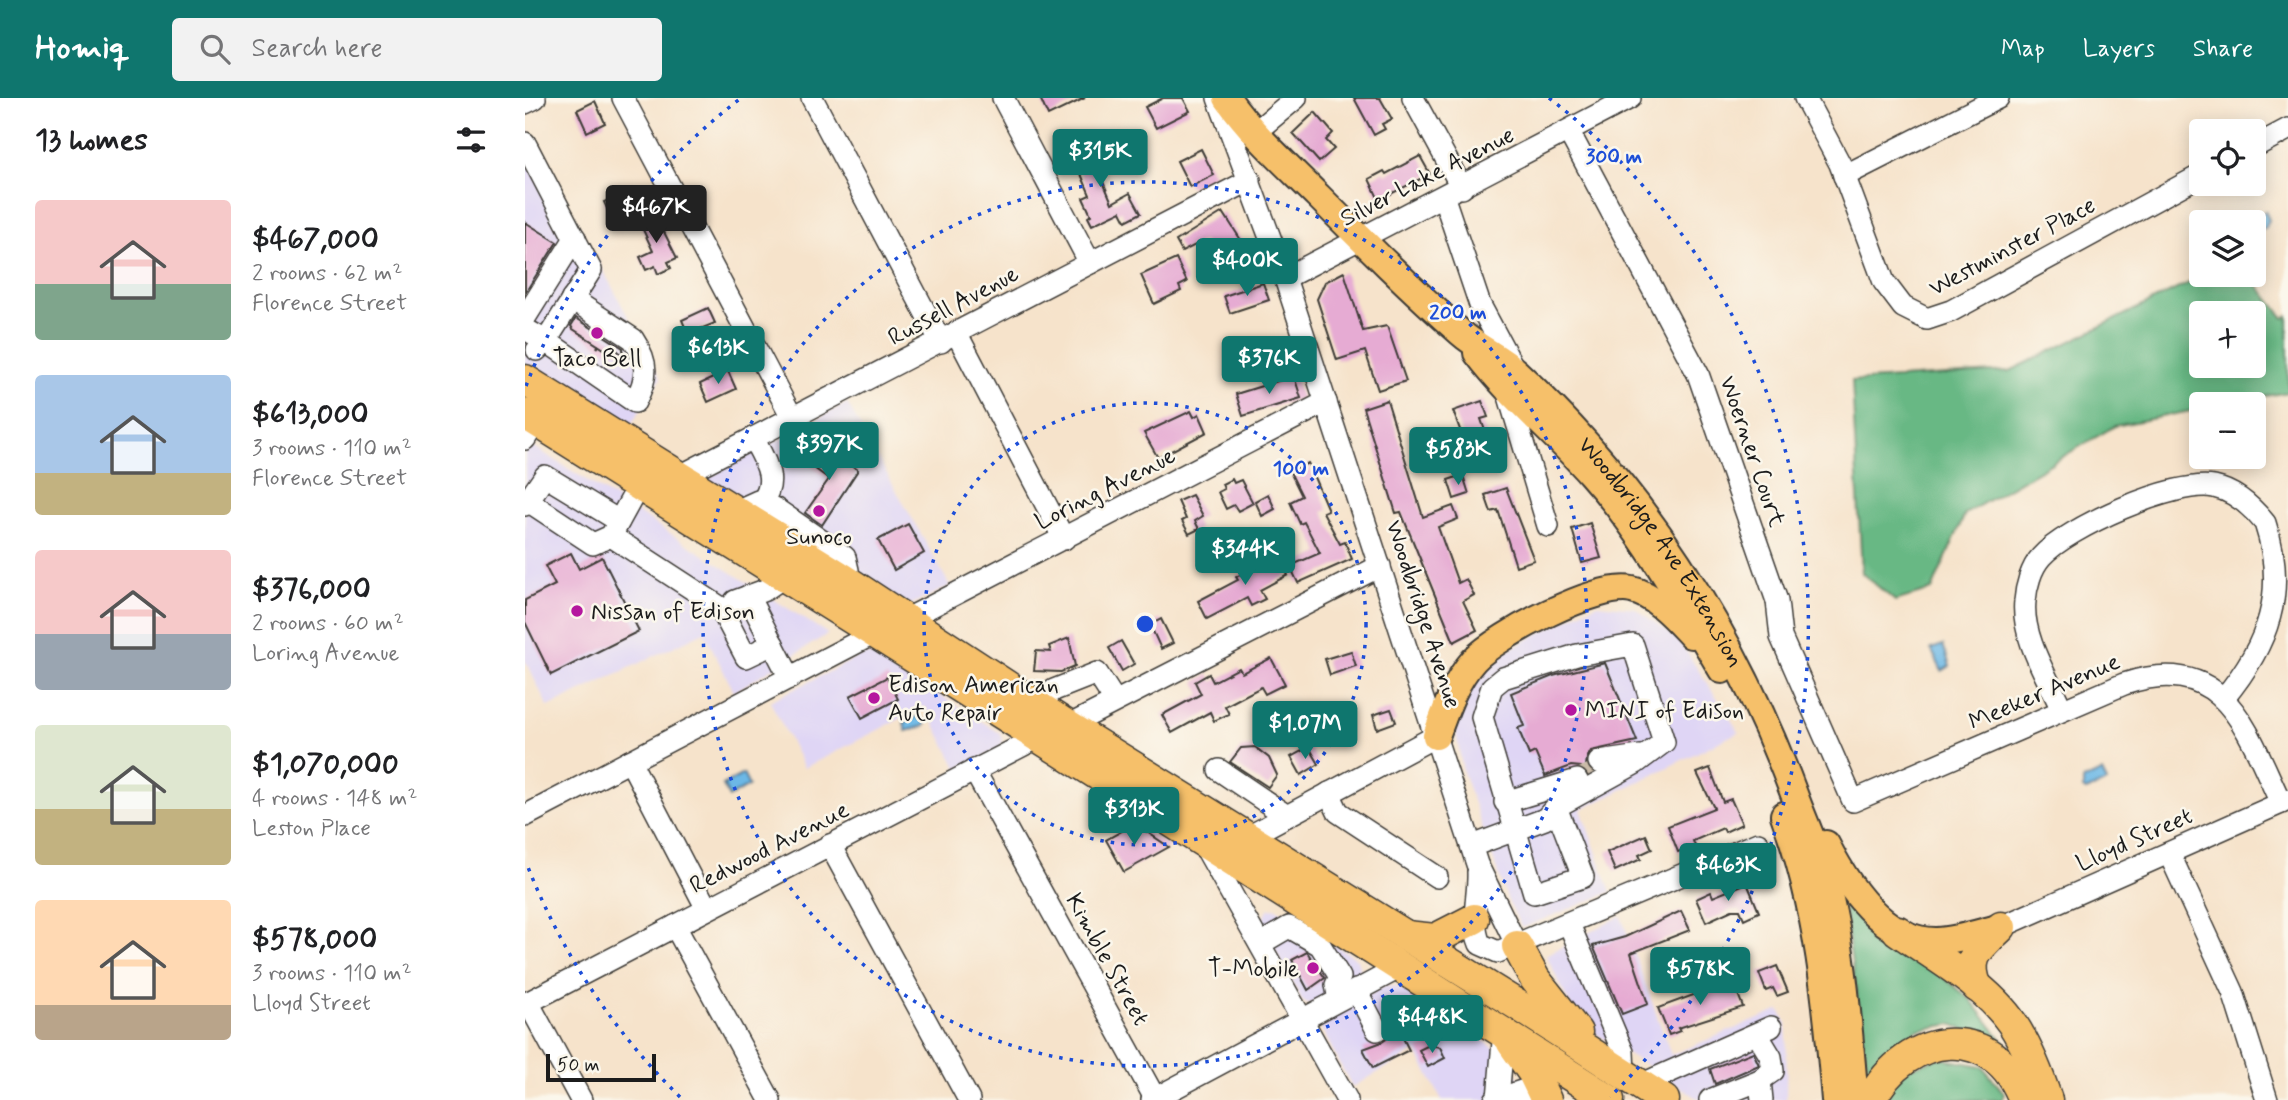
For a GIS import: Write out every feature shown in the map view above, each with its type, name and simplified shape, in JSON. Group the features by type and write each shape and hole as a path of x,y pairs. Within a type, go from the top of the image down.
{"highway":[{"path":"532,362 680,475 749,506 844,579 1068,726 1633,1080"},
{"path":"529,424 639,485 785,576 1609,1100"},
{"path":"1406,936 1434,939 1474,919"},
{"path":"1977,986 1971,972 1975,955 2001,927"},
{"path":"1898,931 1977,986 2016,1028 2036,1069 2047,1100"},
{"path":"1517,946 1554,1006 1633,1080"},
{"path":"1503,1031 1544,1095"},
{"path":"1871,1100 1898,1063 1931,1045 1948,1043 1967,1045 1994,1057 2018,1083 2025,1100"}],"main road":[{"name":"Woodbridge Ave Extension","path":"1227,98 1254,132 1362,240 1511,381 1591,474 1637,534 1735,691 1791,834 1810,907 1825,974 1835,1100"},
{"name":"Woodbridge Ave Extension","path":"1511,381 1583,439 1653,522 1706,603 1750,688 1780,756 1822,869 1839,954 1855,1100"},
{"path":"1436,736 1463,674 1492,643 1597,592 1618,588 1634,590 1652,598 1696,640 1735,691"},
{"path":"1780,756 1843,877 1866,904 1898,931 1936,941 2001,927"}],"street":[{"path":"525,103 534,98"},
{"path":"623,98 792,417"},
{"path":"812,98 1064,538"},
{"path":"1003,98 1090,263"},
{"name":"Woodbridge Avenue","path":"1218,98 1285,278 1475,855 1517,946"},
{"path":"1254,132 1296,98"},
{"path":"1413,98 1453,193 1480,305 1511,381 1548,526"},
{"name":"Silver Lake Avenue","path":"1285,278 1569,132 1605,104 1630,98"},
{"name":"Westminster Place","path":"1805,98 1844,176 1884,282 1903,307 1927,319 1951,311 2189,182"},
{"path":"1844,176 1998,98"},
{"path":"2266,142 2288,130"},
{"name":"Woerner Court","path":"1569,132 1698,374 1777,601 1781,636 1853,800"},
{"path":"526,149 591,270 532,362"},
{"name":"Russell Avenue","path":"680,475 1250,180"},
{"path":"525,318 575,238"},
{"path":"532,362 635,402 646,377 646,362 638,346 633,339 572,299"},
{"path":"525,329 532,362"},
{"name":"Loring Avenue","path":"907,619 1326,402"},
{"path":"749,506 770,489 771,477 753,438"},
{"path":"639,485 615,529 593,544 526,503 545,476 615,529 720,607 746,657 773,644"},
{"path":"2062,710 2025,619 2027,588 2038,560 2065,536 2157,495 2197,486 2215,487 2235,496 2255,511 2273,533 2285,557 2287,610 2275,636 2224,698"},
{"path":"1068,726 1380,566"},
{"path":"720,607 765,590 785,576"},
{"path":"748,596 790,678"},
{"path":"525,816 876,633"},
{"path":"1556,807 1583,877 1534,893 1513,831 1482,717 1492,687 1503,678 1577,655 1633,645 1664,742 1645,756 1556,807 1545,819 1513,831 1475,855 1480,899 1474,919 1480,944 1488,950 1498,952 1517,946 1758,843"},
{"path":"1037,705 1054,690 1097,673 1115,701"},
{"name":"Meeker Avenue","path":"1853,800 2124,684 2164,675 2190,679 2224,698 2240,716 2284,801"},
{"path":"1246,838 1436,736"},
{"name":"Redwood Avenue","path":"526,1003 1037,738"},
{"path":"1600,766 1623,757 1645,756"},
{"path":"630,761 708,909"},
{"name":"Kimble Street","path":"974,770 1154,1100"},
{"path":"1219,770 1287,816"},
{"path":"1506,802 1575,775"},
{"path":"1329,793 1338,812 1437,877"},
{"name":"Lloyd Street","path":"2001,927 2284,801"},
{"path":"1200,839 1347,1100"},
{"path":"831,845 969,1100"},
{"path":"2169,853 2233,992 2267,1100"},
{"path":"1260,944 1314,911"},
{"path":"1569,924 1633,1080 1764,1030 1773,1071 1761,1090 1710,1100"},
{"path":"675,926 771,1100"},
{"path":"1289,927 1320,945 1340,977 1336,985 1377,1030"},
{"path":"1154,1100 1399,968"},
{"path":"526,1003 581,1100"},
{"path":"1503,1031 1496,1099 1525,1090 1544,1095"}],"shaded area":[{"path":"525,125 661,378 628,429 525,364"},
{"path":"847,403 950,586 908,606 706,479"},
{"path":"525,441 828,634 734,692 704,632 548,707 525,660"},
{"path":"1597,604 1635,608 1678,639 1739,732 1581,810 1611,892 1522,928 1508,901 1463,772 1455,726 1476,678 1506,651"},
{"path":"875,654 1000,733 1003,742 999,749 958,769 925,706 804,768 770,701 863,655"},
{"path":"1276,908 1357,959 1361,973 1357,979 1311,1004 1303,1002 1262,924 1268,909"},
{"path":"1621,916 1671,1055 1780,1010 1787,1025 1786,1100 1701,1100 1579,1023 1546,955"},
{"path":"1386,985 1402,987 1508,1057 1529,1100 1442,1100 1416,1051 1352,1087 1318,1022"}],"green space":[{"path":"2189,283 2189,287 2259,287 2284,318 2288,316 2288,392 2266,396 2266,392 2189,392 2189,411 2115,426 1965,514 1932,590 1895,601 1862,573 1852,381 2010,371"},
{"path":"1842,894 1970,999 2010,1050 1952,1024 1917,1030 1894,1049 1869,1081"},
{"path":"1939,1058 1982,1066 2005,1094 2002,1100 1875,1100 1906,1069"}],"water":[{"path":"1943,645 1950,666 1942,671 1931,649"},
{"path":"917,716 926,721 925,726 906,731 904,723"},
{"path":"2102,772 2107,782 2086,791 2083,789 2083,780"},
{"path":"743,774 749,786 729,797 723,785"}],"building":[{"path":"1040,98 1085,98 1048,116"},
{"path":"1163,98 1183,98 1190,111 1156,128 1145,107"},
{"path":"1354,98 1380,98 1392,119 1382,124 1385,129 1374,135"},
{"path":"595,101 605,123 587,132 577,110"},
{"path":"1315,112 1333,133 1326,140 1334,149 1319,162 1293,133"},
{"path":"1085,139 1112,203 1130,193 1141,213 1126,221 1121,211 1092,225 1088,217 1091,215 1083,198 1090,195 1069,146"},
{"path":"1201,149 1214,175 1190,187 1177,161"},
{"path":"1420,156 1430,174 1379,200 1369,179 1384,171 1386,174"},
{"path":"632,189 642,211 614,224 604,202"},
{"path":"654,212 677,258 668,262 671,268 658,274 655,266 646,270 640,257 653,251 638,219"},
{"path":"1223,212 1248,251 1217,263 1203,241 1182,252 1176,241"},
{"path":"525,222 557,242 525,293"},
{"path":"1176,259 1187,282 1179,286 1181,291 1154,304 1141,275"},
{"path":"1344,272 1363,331 1387,326 1406,381 1378,390 1365,351 1337,360 1317,299 1325,282"},
{"path":"1263,283 1269,300 1230,313 1224,296"},
{"path":"708,308 715,323 688,334 682,320"},
{"path":"576,318 623,348 623,355 615,349 612,354 573,329 571,326"},
{"path":"728,371 736,389 708,402 700,384"},
{"path":"1294,376 1301,398 1243,416 1236,394"},
{"path":"1387,400 1423,517 1453,506 1458,519 1438,527 1458,583 1466,579 1474,595 1463,601 1477,630 1454,642 1401,512 1396,513 1363,408"},
{"path":"1482,401 1488,417 1481,419 1496,463 1469,472 1465,461 1471,459 1453,411"},
{"path":"1191,411 1194,417 1199,414 1207,432 1158,458 1144,433"},
{"path":"821,443 858,470 822,525 805,513 829,479 807,463"},
{"path":"1308,463 1328,510 1323,512 1340,544 1345,542 1352,559 1298,583 1290,566 1320,553 1304,522 1300,524 1290,502 1302,496 1290,472"},
{"path":"1463,475 1469,494 1454,499 1448,480"},
{"path":"1232,479 1234,483 1241,480 1253,503 1238,511 1234,505 1226,509 1218,492 1224,489 1222,484"},
{"path":"1506,488 1534,560 1516,566 1498,510 1491,512 1485,495"},
{"path":"1268,494 1275,509 1262,516 1255,501"},
{"path":"1192,495 1203,516 1195,521 1199,529 1189,534 1182,521 1186,519 1178,501"},
{"path":"1590,523 1601,558 1582,563 1572,529"},
{"path":"908,524 924,553 894,570 878,540"},
{"name":"Nissan of Edison","path":"571,553 579,569 602,557 639,631 551,675 525,622 525,600 555,585 545,566"},
{"path":"1270,554 1275,563 1280,560 1288,575 1260,590 1265,599 1251,606 1247,598 1207,619 1198,601 1238,580 1236,577"},
{"path":"1161,619 1173,643 1161,649 1150,625"},
{"path":"1069,638 1075,666 1061,672 1034,671 1036,651 1051,652 1049,646"},
{"path":"1121,641 1134,664 1122,671 1109,648"},
{"path":"1351,651 1356,666 1330,675 1325,659"},
{"path":"1271,658 1285,684 1265,694 1261,687 1225,706 1229,714 1214,721 1210,712 1172,733 1162,715 1201,694 1195,682 1209,674 1213,682 1239,668 1242,673"},
{"name":"MINI of Edison","path":"1605,663 1637,741 1591,751 1586,765 1592,772 1588,774 1581,767 1571,766 1545,776 1535,752 1529,755 1518,728 1524,726 1511,693 1553,676"},
{"name":"Edison American Auto Repair","path":"887,677 898,699 862,718 850,696"},
{"path":"1391,709 1396,722 1377,729 1373,715"},
{"path":"1255,747 1269,758 1277,775 1268,787 1230,762 1241,748"},
{"path":"1309,747 1319,764 1301,775 1291,757"},
{"path":"1710,768 1723,802 1731,799 1742,824 1725,832 1723,828 1693,841 1695,846 1678,852 1668,826 1714,808 1697,773"},
{"path":"1131,826 1138,826 1169,847 1124,872 1106,840"},
{"path":"1646,835 1652,849 1639,855 1641,859 1615,871 1607,852"},
{"path":"1747,883 1759,912 1744,919 1740,910 1732,910 1706,922 1696,899 1711,892 1713,897"},
{"path":"1681,911 1690,930 1631,953 1648,1004 1622,1014 1593,946 1625,937"},
{"name":"T-Mobile","path":"1307,952 1325,978 1308,990 1292,960"},
{"path":"1777,966 1788,992 1777,996 1773,988 1766,991 1759,973"},
{"path":"1726,983 1727,987 1734,984 1743,1007 1678,1028 1680,1031 1669,1035 1658,1008"},
{"path":"1399,1030 1409,1050 1373,1068 1363,1049 1382,1042"},
{"path":"1429,1045 1440,1047 1445,1058 1428,1067 1419,1050"},
{"path":"1753,1052 1759,1065 1715,1084 1710,1069"}],"tunnel":[{"path":"1577,780 1602,769"}],"place":[{"name":"Taco Bell","path":"597,333"},
{"name":"Sunoco","path":"819,511"},
{"name":"Nissan of Edison","path":"577,611"},
{"name":"Edison American Auto Repair","path":"874,698"},
{"name":"MINI of Edison","path":"1571,710"},
{"name":"T-Mobile","path":"1313,968"}]}
